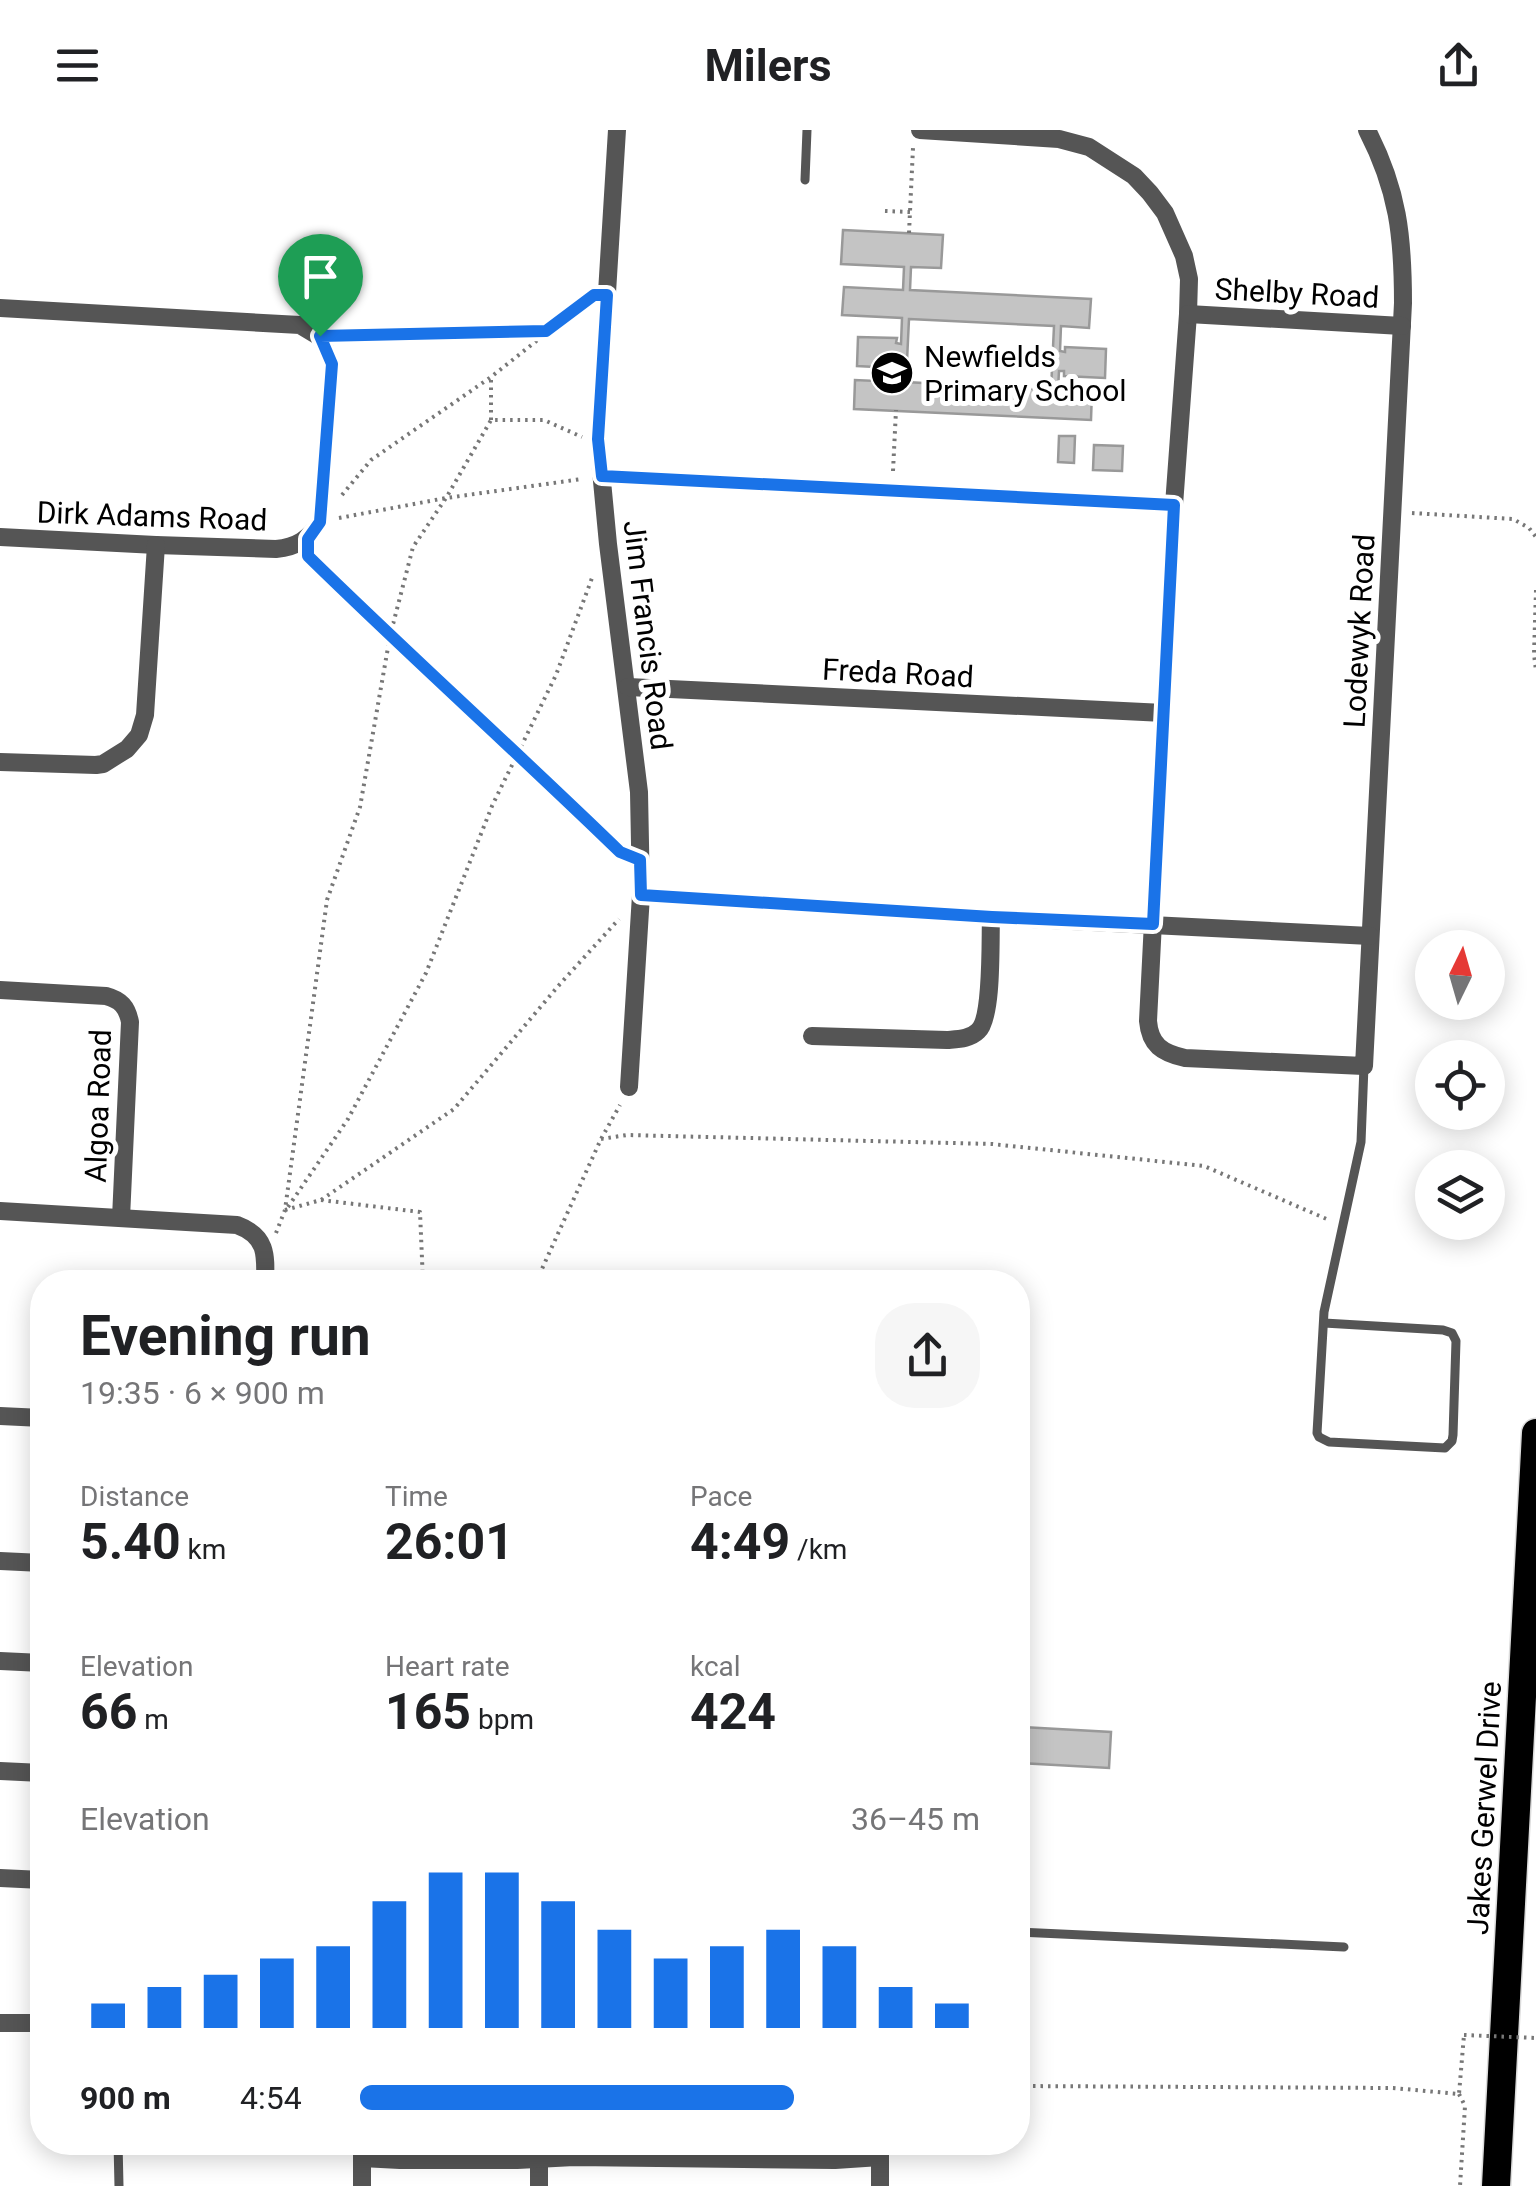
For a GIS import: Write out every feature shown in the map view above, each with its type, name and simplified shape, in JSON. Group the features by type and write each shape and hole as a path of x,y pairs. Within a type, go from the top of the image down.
{"highway":[{"name":"Jakes Gerwel Drive","path":"1496,2186 1536,1433"}],"street":[{"name":"Jim Francis Road","path":"617,130 598,439 640,792 641,895 629,1088"},
{"path":"920,130 1059,139 1089,147 1134,176 1165,213 1184,256 1188,314 1174,505 1149,1034 1155,1046 1185,1058 1364,1066"},
{"name":"Lodewyk Road","path":"1364,1066 1402,326 1402,233 1391,187 1366,130"},
{"path":"0,308 300,325 320,336 332,364 320,522"},
{"name":"Shelby Road","path":"1188,314 1402,326"},
{"path":"602,476 1174,505"},
{"name":"Dirk Adams Road","path":"0,537 276,549 308,539 320,522"},
{"path":"0,762 96,765 128,749 139,735 146,715 156,545"},
{"name":"Freda Road","path":"628,687 1164,714"},
{"path":"641,895 1370,936"},
{"path":"812,1036 947,1040 978,1032 986,1016 992,917"},
{"name":"Algoa Road","path":"0,990 106,996 124,1006 130,1022 121,1218"},
{"path":"0,1211 237,1226 252,1233 266,1256 265,1270"},
{"path":"0,1416 30,1417"},
{"path":"0,1561 30,1562"},
{"path":"0,1661 30,1662"},
{"path":"0,1771 30,1772"},
{"path":"0,1878 30,1879"},
{"path":"0,2024 30,2023"},
{"path":"362,2155 362,2186"},
{"path":"539,2155 539,2186"},
{"path":"562,2155 835,2160 858,2155"},
{"path":"880,2155 880,2186"}],"lane":[{"path":"805,180 807,130"},
{"name":"Lodewyk Road","path":"1324,1323 1443,1330 1452,1334 1456,1341 1453,1435 1448,1446 1329,1442 1317,1433 1324,1323 1361,1142 1364,1066"},
{"path":"1030,1933 1344,1947"},
{"path":"118,2155 119,2186"}],"path":[{"path":"909,233 913,149"},
{"path":"885,211 910,212"},
{"path":"320,522 372,460 490,377 594,295 607,295"},
{"path":"320,336 546,331"},
{"path":"285,1210 327,900 360,807 390,636 413,547 491,420 490,377"},
{"path":"892,490 896,410"},
{"path":"491,420 544,420 585,439 598,439"},
{"path":"320,522 446,498 602,476"},
{"path":"1392,512 1513,518 1536,537"},
{"path":"308,539 308,556 390,636 620,852 640,860"},
{"path":"266,1256 285,1210 348,1119 426,973 492,806 556,675 608,544"},
{"path":"1536,590 1536,671"},
{"path":"285,1210 321,1200 454,1109 641,895"},
{"path":"541,1270 601,1139 629,1088"},
{"path":"601,1139 627,1135 992,1144 1204,1166 1343,1226"},
{"path":"321,1200 420,1212 422,1270"},
{"path":"1460,2186 1464,2035 1536,2038"},
{"path":"1030,2086 1392,2088 1460,2094"}],"building":[{"path":"843,230 943,235 941,268 911,267 910,290 1091,299 1089,328 1061,326 1060,351 1065,352 1065,347 1106,349 1105,378 1064,376 1064,371 1059,371 1058,390 1092,391 1091,420 854,409 855,380 899,382 900,363 895,362 895,368 857,366 858,337 897,338 896,343 901,344 902,318 842,315 844,287 903,290 904,267 841,264","holes":["909,319 1054,326 1051,390 906,382"]},
{"path":"1059,436 1075,436 1074,463 1058,462"},
{"path":"1094,445 1123,446 1122,471 1093,470"},
{"path":"1030,1727 1111,1732 1109,1768 1030,1764"}],"place":[{"name":"Newfields Primary School","path":"892,373"}],"route":[{"path":"594,295 607,295 598,439 602,476 1174,505 1153,924 641,895 640,860 620,852 308,556 308,539 320,522 332,364 320,336 546,331 594,295"}]}
